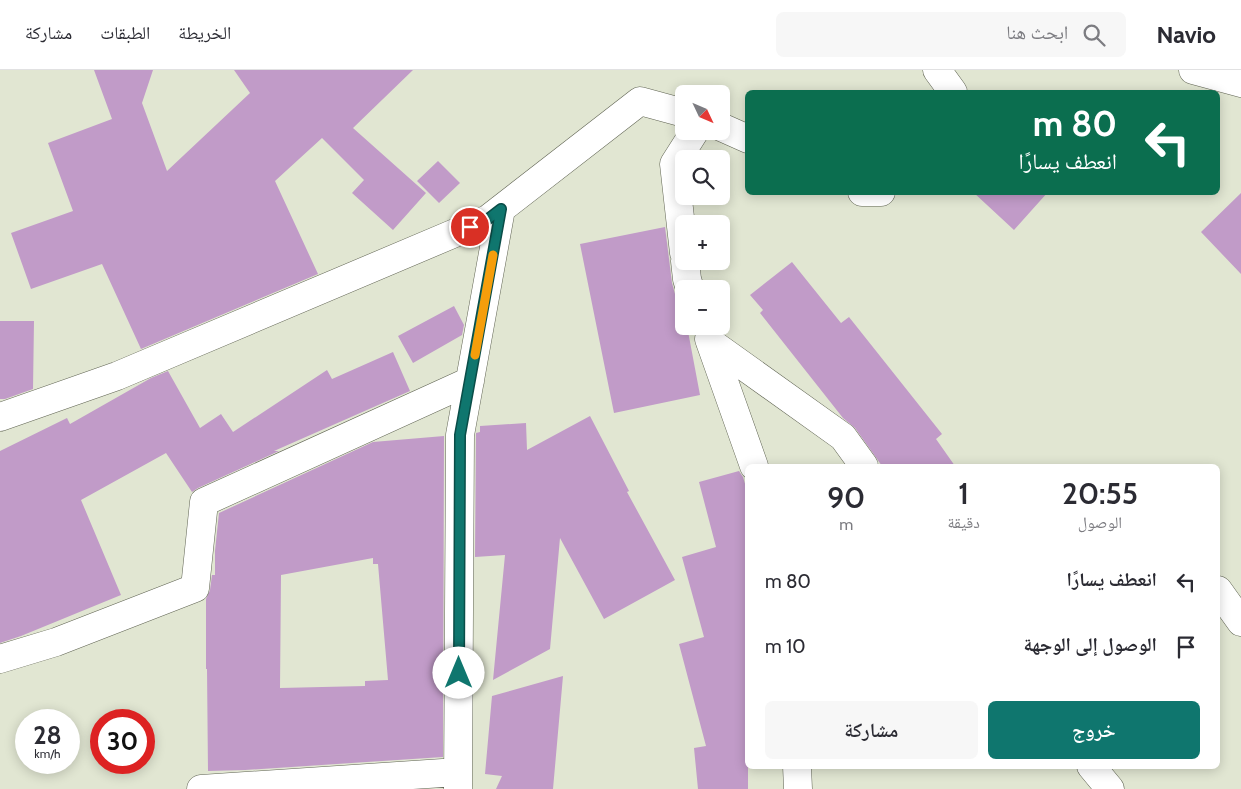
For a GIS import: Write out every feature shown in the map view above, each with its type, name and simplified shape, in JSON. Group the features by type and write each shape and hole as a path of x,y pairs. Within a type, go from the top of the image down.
{"street":[{"path":"937,70 952,90"},
{"path":"1194,70 1241,83"},
{"path":"0,417 117,376 488,219 640,101 675,111"},
{"path":"730,131 745,138"},
{"path":"680,215 674,164 689,140"},
{"path":"201,789 458,781 460,435 501,209"},
{"path":"707,335 753,464"},
{"path":"708,335 843,437 863,464"},
{"path":"0,659 56,642 195,588 204,502 470,381"},
{"path":"1220,593 1241,622"},
{"path":"797,769 798,789"},
{"path":"1094,769 1110,789"}],"building":[{"path":"94,70 153,70 142,103 167,171 250,93 234,70 413,70 353,128 426,193 393,230 352,193 364,180 322,138 275,181 318,274 141,349 102,264 31,289 11,233 73,211 48,143 112,119"},
{"path":"438,161 460,183 439,203 417,181"},
{"path":"1241,193 1241,274 1201,232"},
{"path":"976,195 1045,195 1014,230"},
{"path":"665,227 675,294 675,335 689,335 700,395 614,413 580,244"},
{"path":"792,262 841,323 849,317 942,434 936,439 954,464 881,464 855,428 843,418 760,313 763,310 750,295"},
{"path":"454,306 464,325 462,335 413,363 398,336"},
{"path":"0,321 34,321 33,389 5,399 0,399"},
{"path":"393,352 410,391 274,451 279,451 192,492 166,453 81,500 121,595 0,643 0,451 67,418 70,424 151,378 168,371 200,428 221,414 233,432 327,370 332,379"},
{"path":"590,416 629,491 627,492 675,580 604,619 560,538 550,649 493,680 505,555 475,557 476,433 480,432 480,426 526,423 527,450"},
{"path":"444,436 443,757 208,771 206,599 210,590 212,575 215,575 215,551 219,513 373,442","holes":["373,558 373,564 378,564 388,680 365,681 365,686 280,688 281,575"]},
{"path":"739,471 745,484 745,769 748,769 748,789 698,789 694,748 706,746 679,644 704,637 682,557 716,547 699,482"},
{"path":"563,676 553,789 496,789 502,776 485,774 492,696"}],"slow traffic":[{"path":"475,355 493,255"}],"route":[{"path":"459,673 460,435 501,209 488,219 470,227"}]}
